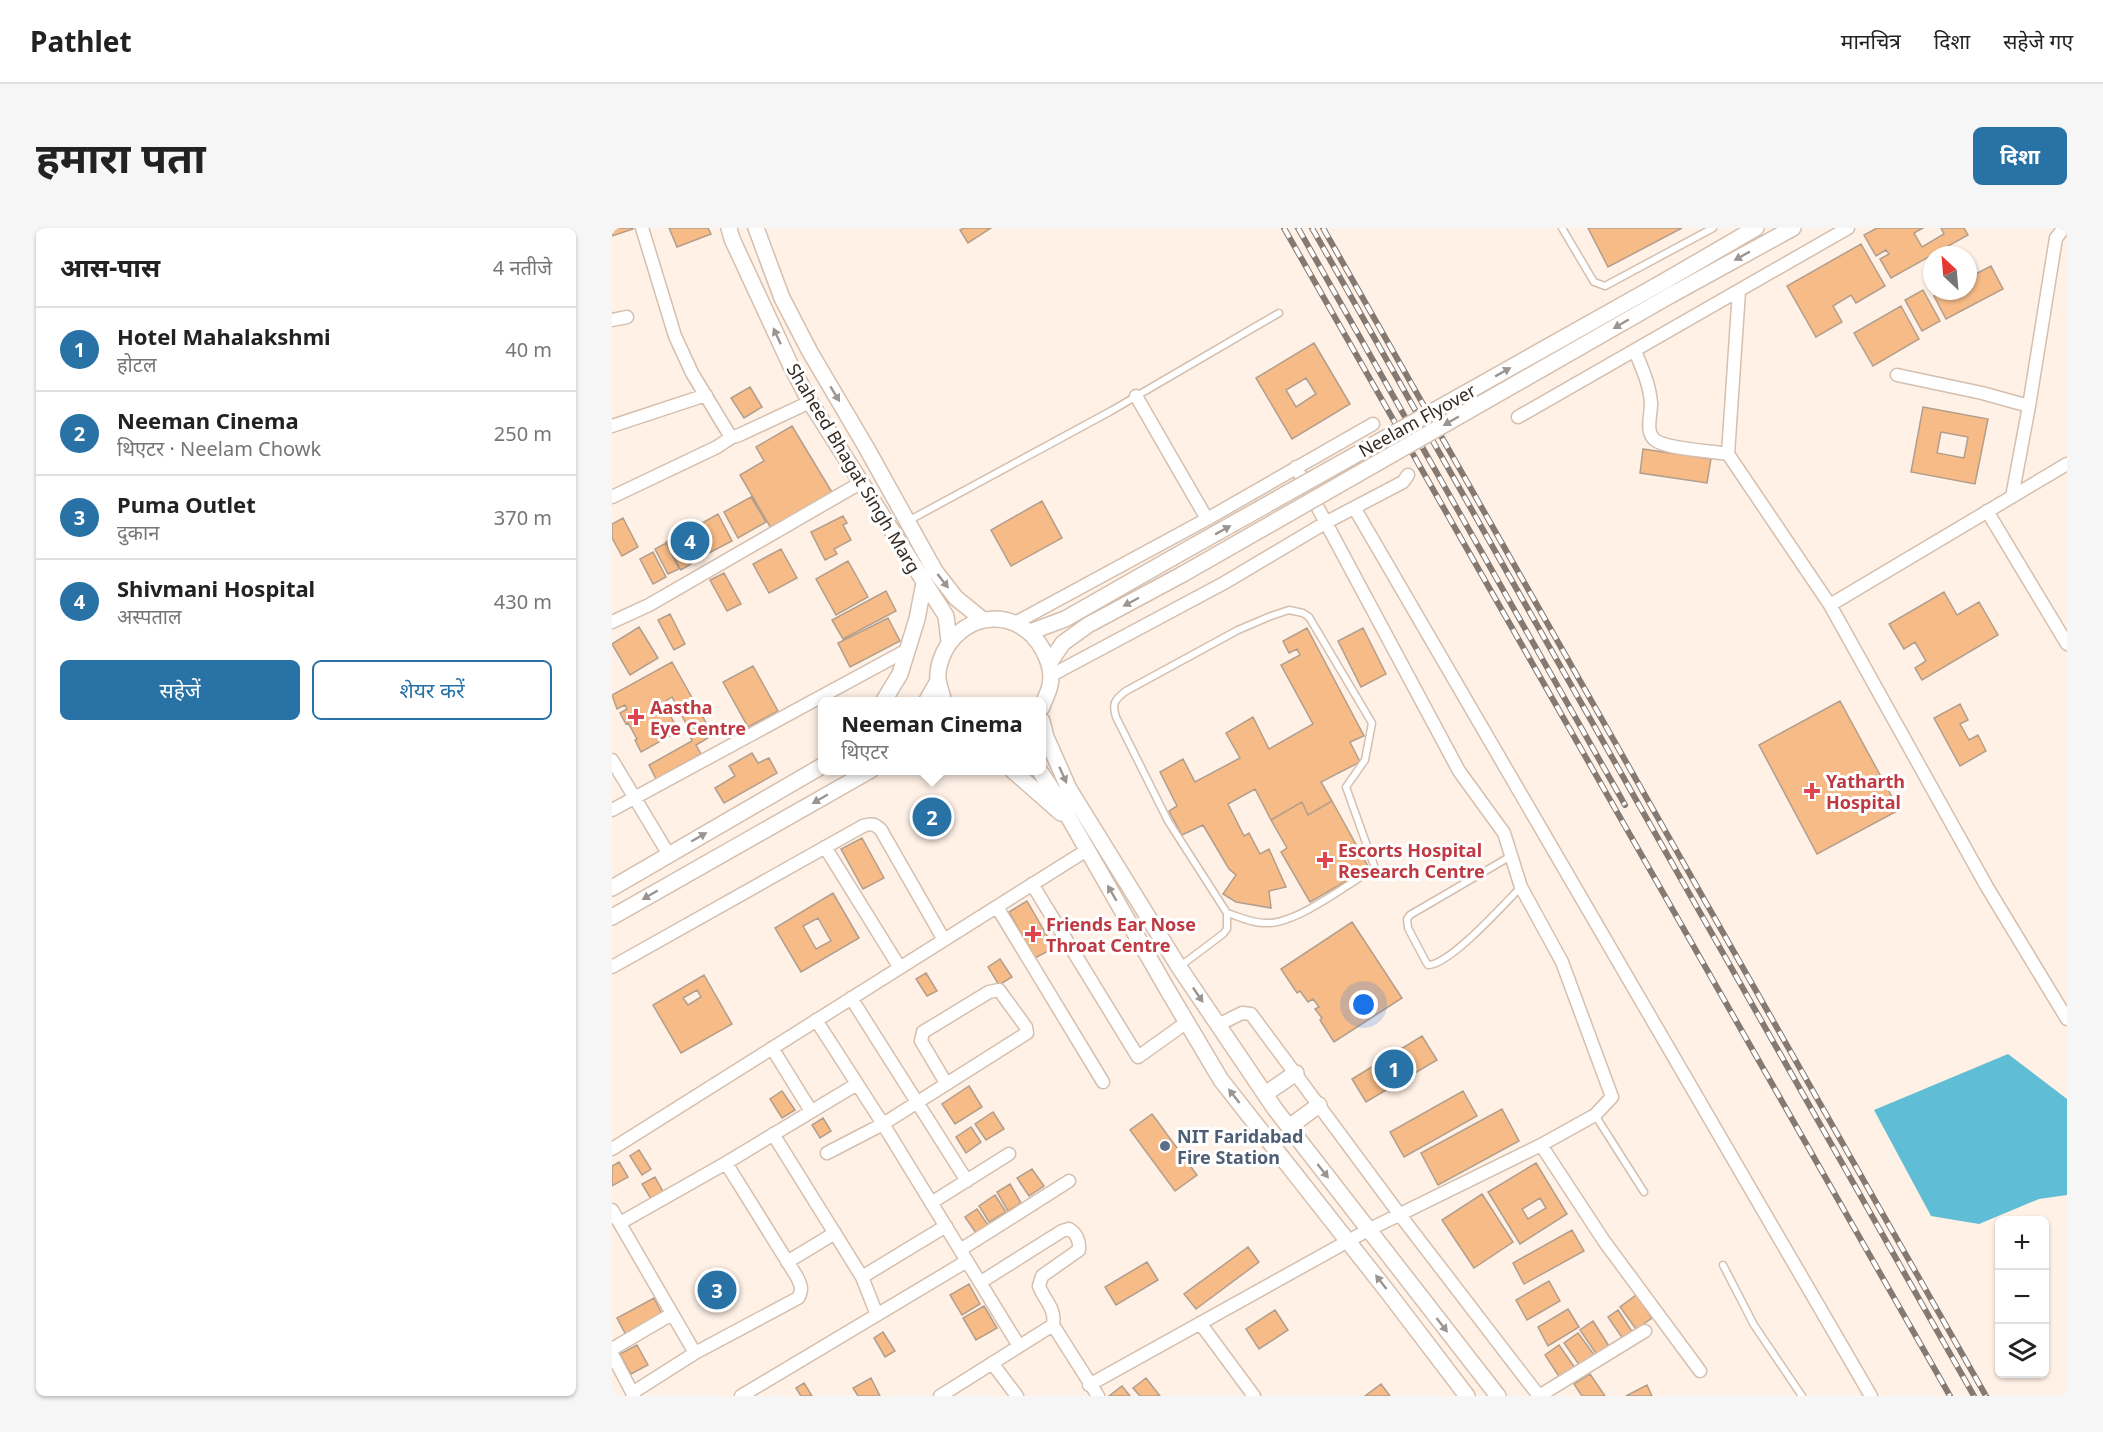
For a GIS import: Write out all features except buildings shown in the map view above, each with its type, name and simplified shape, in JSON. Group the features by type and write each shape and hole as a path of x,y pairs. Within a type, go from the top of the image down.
{"street":[{"path":"642,228 675,336 692,373 732,437"},
{"name":"Shaheed Bhagat Singh Marg","path":"729,228 780,343 810,402 946,616 949,641"},
{"name":"Shaheed Bhagat Singh Marg","path":"756,228 787,307 810,352 936,571 956,598 983,620"},
{"name":"Neelam Flyover","path":"1029,632 1065,619 1756,228"},
{"name":"Neelam Flyover","path":"1050,669 1063,643 1088,625 1183,574 1793,228"},
{"path":"1518,417 1848,228"},
{"path":"2012,497 2056,238 2064,228"},
{"path":"1739,291 1728,454 1830,605 1987,887 2067,1019"},
{"path":"612,320 627,317"},
{"path":"1635,351 1649,390 1651,406 1649,425 1651,435 1655,440 1666,445 1728,454"},
{"path":"1897,375 1982,393 2029,406"},
{"path":"612,426 706,395"},
{"path":"1136,396 1207,519"},
{"path":"612,497 717,447 732,437 810,402"},
{"path":"1015,623 1207,519 1373,424"},
{"path":"1830,605 2067,464"},
{"path":"1089,1385 1368,1230 1541,1145 1595,1115 1611,1096 1562,962 1521,887 1504,833 1459,771 1296,467"},
{"path":"1050,669 1224,583 1325,523 1403,482 1408,476"},
{"path":"612,622 649,605 862,482"},
{"path":"1355,509 1871,1396"},
{"path":"1987,511 2067,644"},
{"path":"886,697 900,674 917,620 924,583"},
{"path":"943,697 938,681 940,661 949,641 963,628 983,620 1003,619 1015,623 1036,636 1050,669 1050,685 1046,697"},
{"path":"820,697 907,650"},
{"path":"929,697 938,681"},
{"path":"612,810 818,698"},
{"path":"1046,737 1069,789 1179,967 1265,1094 1498,1396"},
{"path":"612,760 669,855"},
{"path":"612,888 818,768"},
{"path":"612,917 864,775"},
{"path":"1017,775 1074,826"},
{"path":"1042,775 1074,826 1221,1080 1467,1396"},
{"path":"612,967 863,826 871,824 877,825 881,830 944,940"},
{"path":"825,847 900,968"},
{"path":"612,1149 1087,850"},
{"path":"1032,884 1138,1057 1186,1022"},
{"path":"997,907 1103,1082"},
{"path":"827,1153 883,1124 1027,1033 1026,1027 999,990 989,992 923,1032 921,1041 946,1083"},
{"path":"851,998 966,1181"},
{"path":"1204,1051 1242,1013 1251,1014 1400,1215 1539,1396 1645,1331"},
{"path":"816,1020 883,1124 1019,1346"},
{"path":"772,1048 811,1111"},
{"path":"1265,1094 1296,1073"},
{"path":"620,1223 726,1163 856,1084"},
{"path":"1289,1127 1319,1105"},
{"path":"773,1134 862,1277 877,1315"},
{"path":"1541,1145 1604,1241 1700,1371"},
{"path":"931,1203 1009,1154"},
{"path":"672,1314 612,1351 633,1395 695,1353 798,1298 802,1293 801,1286 787,1262 726,1163"},
{"path":"741,1396 877,1315 1069,1181"},
{"path":"612,1210 695,1353"},
{"path":"862,1277 946,1226"},
{"path":"981,1282 1062,1231 1069,1229 1079,1240 1079,1250 1041,1276 1040,1291 1054,1314 1053,1325 1098,1396"},
{"path":"787,1262 835,1233"},
{"path":"1200,1323 1254,1396"},
{"path":"947,1394 1053,1325"},
{"path":"992,1363 1017,1396"}],"lane":[{"path":"1562,228 1594,282 1605,286 1713,228"},
{"path":"908,522 1136,396 1279,313"},
{"path":"1179,967 1224,934 1227,928 1227,914 1168,821 1116,717 1114,702 1126,691 1238,630 1288,610 1298,611 1309,617 1372,723 1365,760 1346,787 1375,868 1302,913 1276,922 1259,923 1227,914"},
{"path":"1511,856 1410,915 1407,919 1408,928 1426,962 1435,964 1458,950 1521,887"},
{"path":"1595,1115 1644,1191"},
{"path":"1723,1265 1754,1325 1802,1396"}],"water":[{"path":"2008,1054 2067,1099 2067,1195 2039,1199 1979,1224 1931,1216 1874,1110"}],"railway":[{"path":"1284,228 1950,1396"},
{"path":"1298,228 1625,805"},
{"path":"1312,228 1974,1396"},
{"path":"1323,228 1986,1396"}],"place":[{"name":"Shivmani Hospital","path":"690,541"},
{"name":"Aastha Eye Centre","path":"636,717"},
{"name":"Yatharth Hospital","path":"1812,791"},
{"name":"Neeman Cinema","path":"932,817"},
{"name":"Escorts Hospital Research Centre","path":"1325,860"},
{"name":"Friends Ear Nose Throat Centre","path":"1033,934"},
{"name":"Hotel Mahalakshmi","path":"1394,1069"},
{"name":"NIT Faridabad Fire Station","path":"1165,1146"},
{"name":"Puma Outlet","path":"717,1290"}]}
